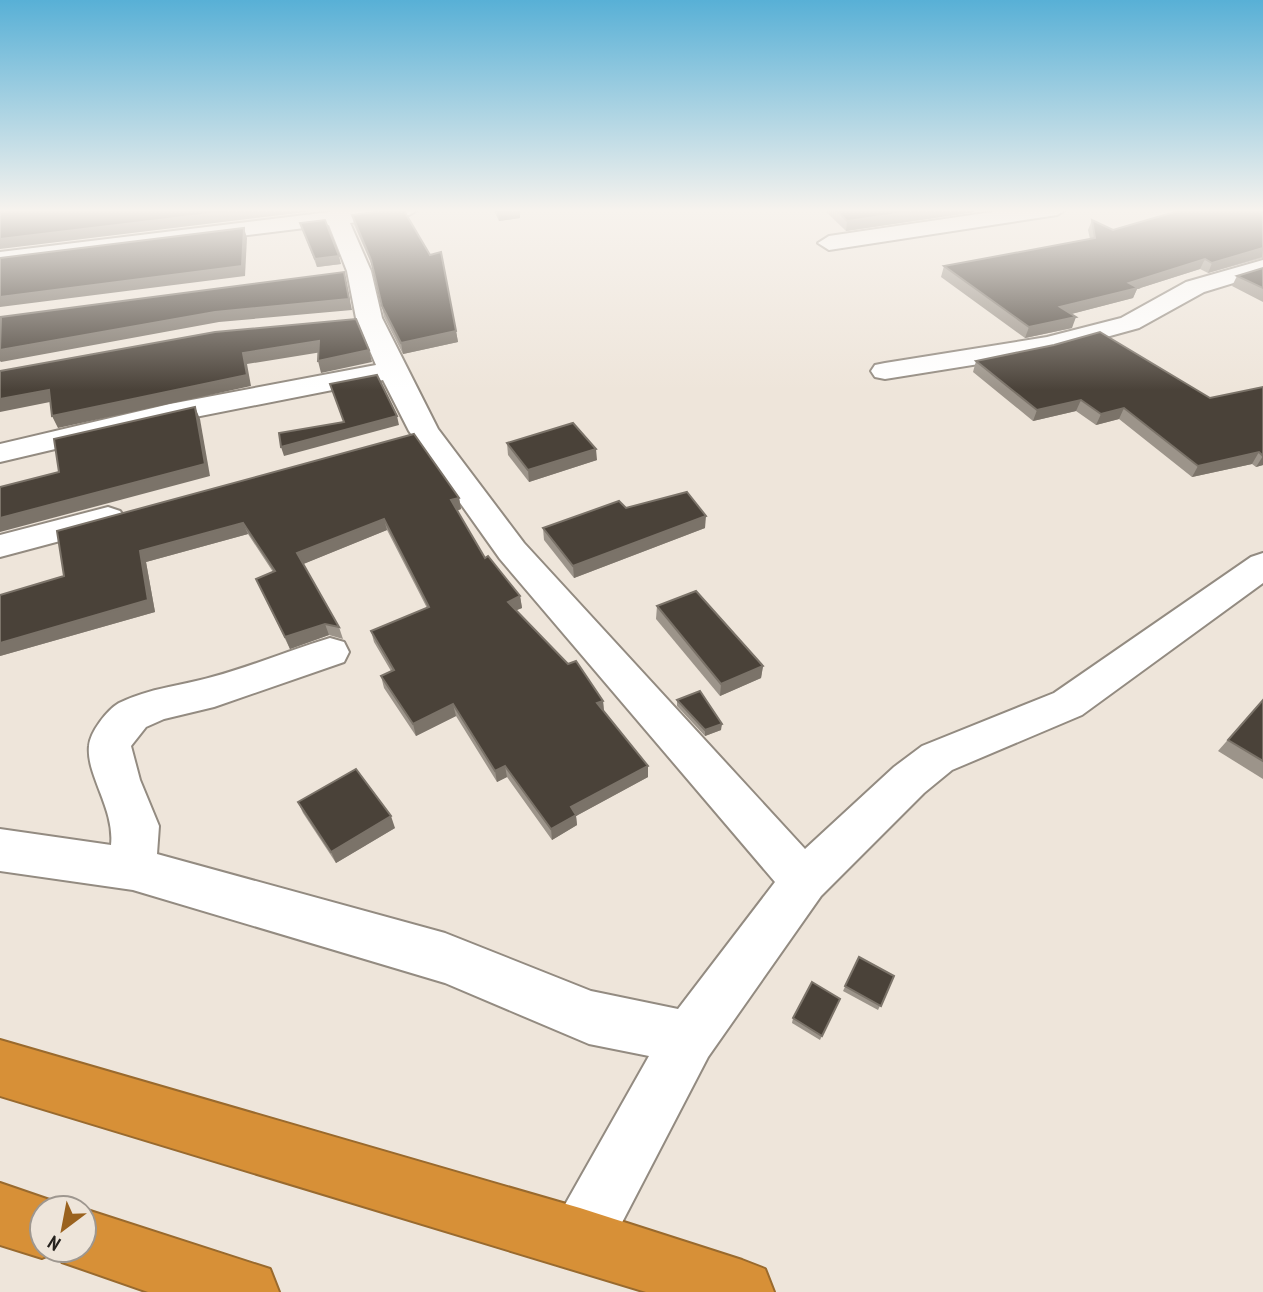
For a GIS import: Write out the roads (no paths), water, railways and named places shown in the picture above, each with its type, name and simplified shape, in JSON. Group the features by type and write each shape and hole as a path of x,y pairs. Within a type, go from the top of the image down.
{"highway":[{"path":"0,1068 580,1239 742,1292"},
{"path":"0,1214 28,1223"},
{"path":"98,1244 247,1292"}],"street":[{"path":"345,269 357,319 392,370 411,434 804,881"},
{"path":"885,371 1048,345 1130,323 1195,287 1255,269"},
{"path":"0,453 170,413 392,370"},
{"path":"0,546 131,511"},
{"path":"580,1239 689,1038 804,881 909,780 937,758 1068,704 1263,565"},
{"path":"133,869 136,826 118,780 110,746 117,731 131,716 155,705 214,692 330,652"},
{"path":"0,849 133,869 445,958 529,990 589,1017 689,1038"}]}
